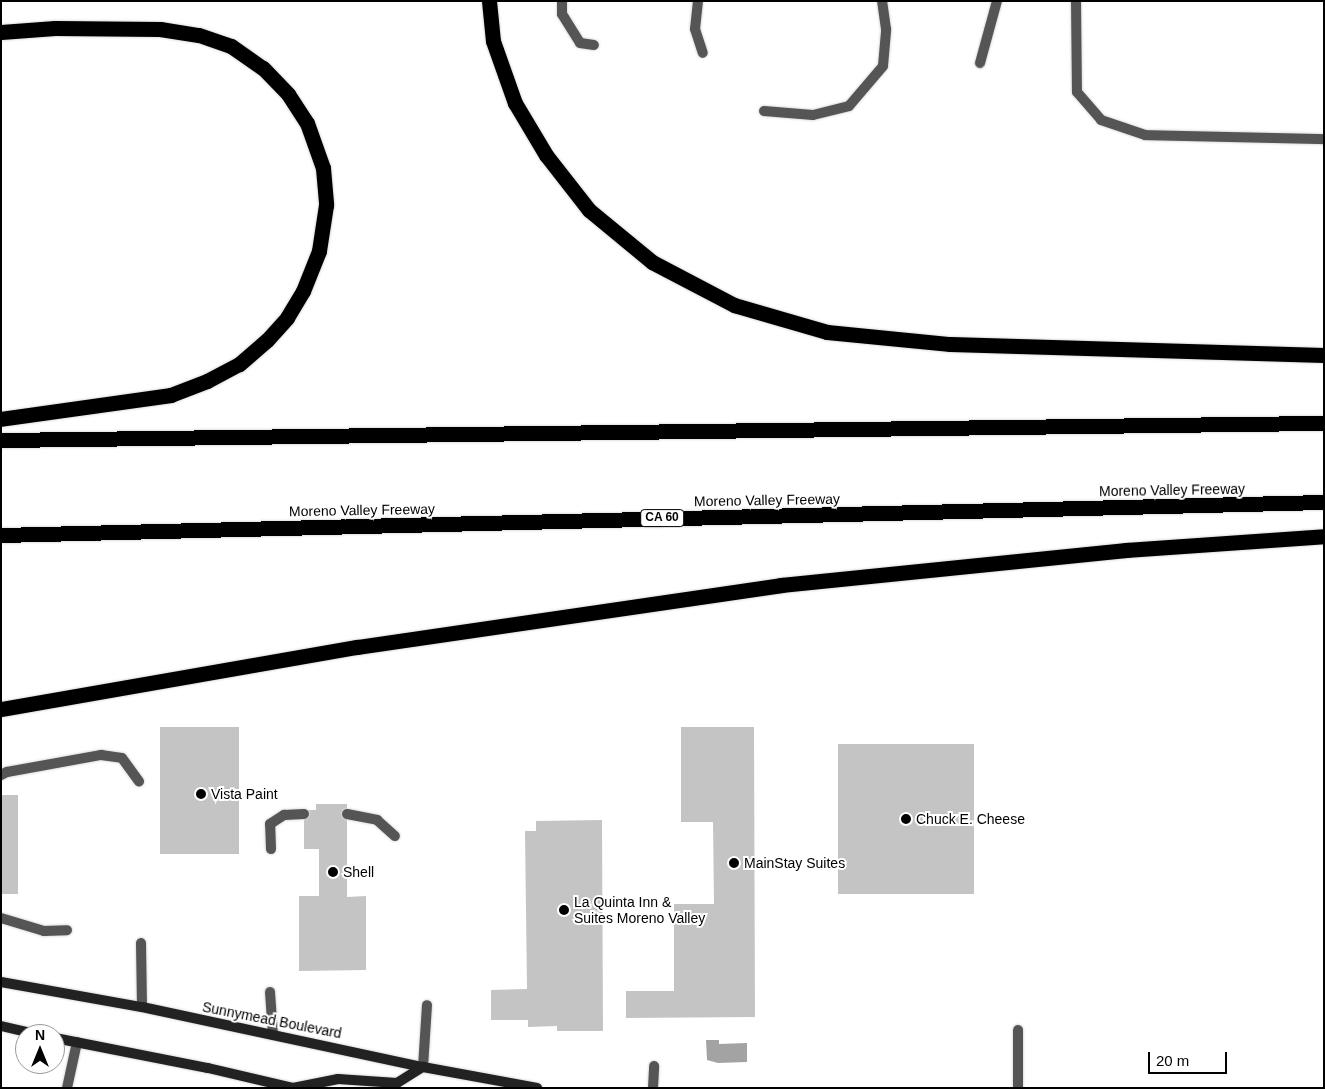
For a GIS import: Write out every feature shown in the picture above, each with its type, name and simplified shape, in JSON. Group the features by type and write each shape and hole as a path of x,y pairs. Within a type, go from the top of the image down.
{"highway":[{"path":"489,1 493,40 515,103 546,155 590,210 652,262 734,305 827,332 950,344 1324,356"},
{"path":"1,32 55,28 160,29 199,35 231,46 263,68 288,94 307,123 324,168 326,204 319,251 303,291 287,318 267,340 239,364 207,381 171,395 1,419"},
{"path":"1,440 1324,423"},
{"name":"Moreno Valley Freeway","path":"1,535 1324,502"},
{"path":"1,709 357,647 782,585 1126,550 1324,536"}],"main road":[{"name":"Sunnymead Boulevard","path":"1,982 142,1007 424,1067 537,1088"},
{"path":"1,1026 15,1029"},
{"path":"65,1040 208,1068 293,1088 338,1079 397,1083 424,1067"},
{"path":"498,1088 508,1082"}],"lane":[{"path":"562,1 562,14 580,43 594,45"},
{"path":"698,1 695,29 703,53"},
{"path":"764,111 813,115 849,106 883,66 886,29 882,1"},
{"path":"980,63 997,1"},
{"path":"1076,1 1077,92 1101,120 1145,136 1324,139"},
{"path":"1,775 6,772 101,754 122,758 139,781"},
{"path":"271,849 270,824 284,815 304,814"},
{"path":"346,814 377,820 394,836"},
{"path":"1,918 44,931 67,930"},
{"path":"141,943 142,1007"},
{"path":"270,992 273,1036"},
{"path":"424,1067 427,1005"},
{"path":"1018,1030 1018,1088"},
{"path":"67,1088 77,1042"},
{"path":"653,1088 654,1066"}],"shaded area":[{"path":"706,1040 719,1040 719,1044 747,1043 747,1062 718,1063 707,1060"}],"building":[{"name":"Vista Paint","path":"160,727 239,727 239,854 160,854"},
{"name":"MainStay Suites","path":"681,727 754,727 755,1017 626,1018 626,991 674,991 674,904 714,904 713,822 681,822"},
{"name":"Chuck E. Cheese","path":"838,744 974,744 974,894 838,894"},
{"path":"1,795 18,795 18,894 1,894"},
{"name":"Shell","path":"316,804 347,804 347,897 366,896 366,970 299,971 299,896 319,896 319,849 304,849 304,810 316,810"},
{"name":"La Quinta Inn & Suites Moreno Valley","path":"602,820 603,1031 557,1031 557,1026 528,1027 528,1020 491,1020 491,990 527,989 525,831 536,831 536,821"}],"place":[{"name":"Vista Paint","path":"201,794"},
{"name":"Chuck E. Cheese","path":"906,819"},
{"name":"MainStay Suites","path":"734,863"},
{"name":"Shell","path":"333,872"},
{"name":"La Quinta Inn & Suites Moreno Valley","path":"564,910"}]}
